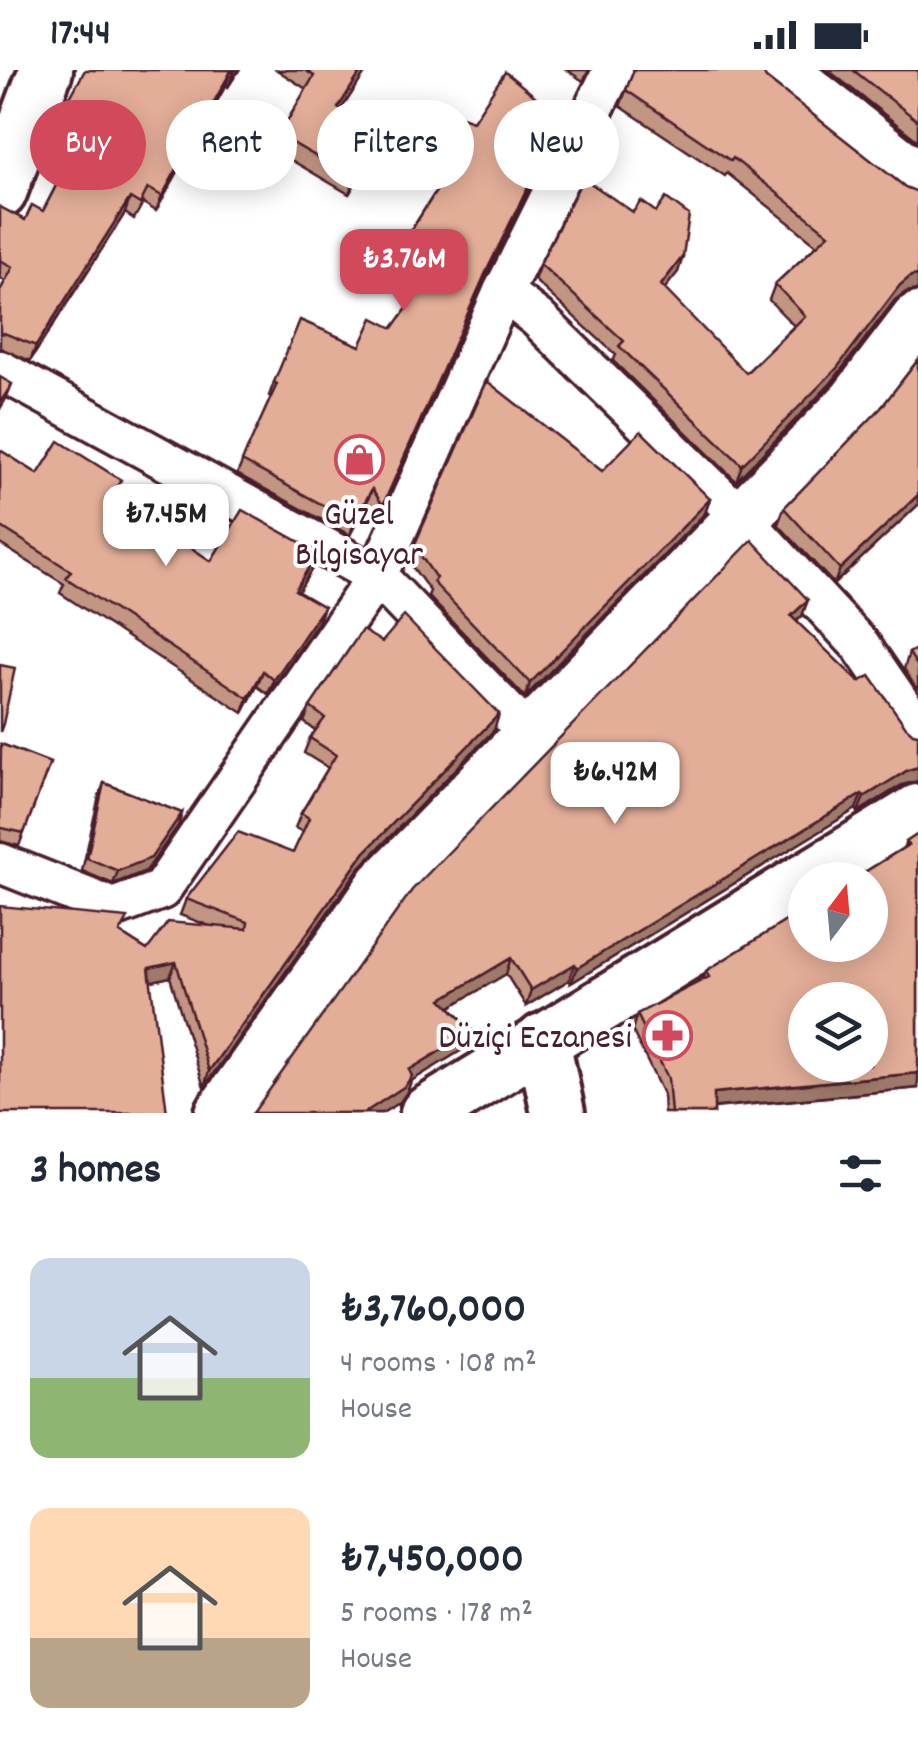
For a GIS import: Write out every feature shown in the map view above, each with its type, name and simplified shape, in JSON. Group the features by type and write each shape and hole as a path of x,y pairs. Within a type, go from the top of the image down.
{"street":[{"path":"0,192 46,70"},
{"path":"0,863 113,908 161,890 378,576 503,292 613,70"},
{"path":"779,70 918,178"},
{"path":"503,292 537,318 742,518 861,646 918,729"},
{"path":"222,1113 383,886 854,403 918,319"},
{"path":"0,370 378,576 530,736"},
{"path":"835,862 918,812"},
{"path":"427,1113 788,890"},
{"path":"543,1040 558,1113"}],"building":[{"path":"85,70 235,70 215,100 166,100 166,189 162,196 148,188 140,204 130,198 36,346 0,334 0,291 13,267 0,260 0,207 25,220 32,205 43,211 54,190 146,190 146,100 69,100"},
{"path":"305,70 362,70 343,100 317,100 317,157 297,145 297,105 314,76"},
{"path":"634,70 762,70 766,78 905,187 918,192 918,275 900,285 837,368 742,465 619,346 624,341 540,264 577,190 601,190 633,212 641,201 656,212 666,198 689,215 683,256 661,285 746,373 805,316 775,284 829,234 733,158 731,161 626,90"},
{"path":"853,70 918,70 918,121"},
{"path":"505,72 540,100 494,100 494,190 526,190 383,505 372,489 354,522 242,461 277,384 274,382 300,320 360,346 373,318 393,328 433,272 400,248 437,190 474,190 474,119"},
{"path":"918,360 918,495 840,569 784,508 881,408"},
{"path":"0,377 12,384 0,403"},
{"path":"487,381 602,471 641,431 710,499 530,683 433,582 436,578 414,546"},
{"path":"59,441 121,480 112,495 211,561 242,510 318,552 295,590 324,607 274,680 263,671 248,698 66,578 71,571 0,526 0,450 38,474"},
{"path":"752,540 808,600 791,616 859,682 870,676 906,727 918,734 918,767 864,797 862,794 577,968 575,964 531,990 511,958 442,999 473,1031 409,1070 412,1076 405,1086 364,1113 253,1113 412,890"},
{"path":"404,616 499,714 364,853 209,1071 176,962 149,968 167,1113 0,1113 0,906 128,918 120,933 147,950 168,922 247,929 248,922 186,899 238,832 293,853 309,818 301,813 336,755 310,738 325,718 310,707 362,630 382,642"},
{"path":"918,648 918,667 909,653"},
{"path":"0,665 15,668 0,732"},
{"path":"1,744 50,763 24,833 0,828"},
{"path":"104,783 182,813 151,858 118,871 87,858"},
{"path":"918,834 918,1073 888,1076 888,982 788,982 788,1082 826,1082 714,1093 714,1113 671,1113 668,1078 637,1014 709,977 706,971 788,920 788,962 888,962 888,862 881,862 908,845 906,842"}],"place":[{"name":"Güzel Bilgisayar","path":"359,460"},
{"name":"Düziçi Eczanesi","path":"667,1035"}]}
